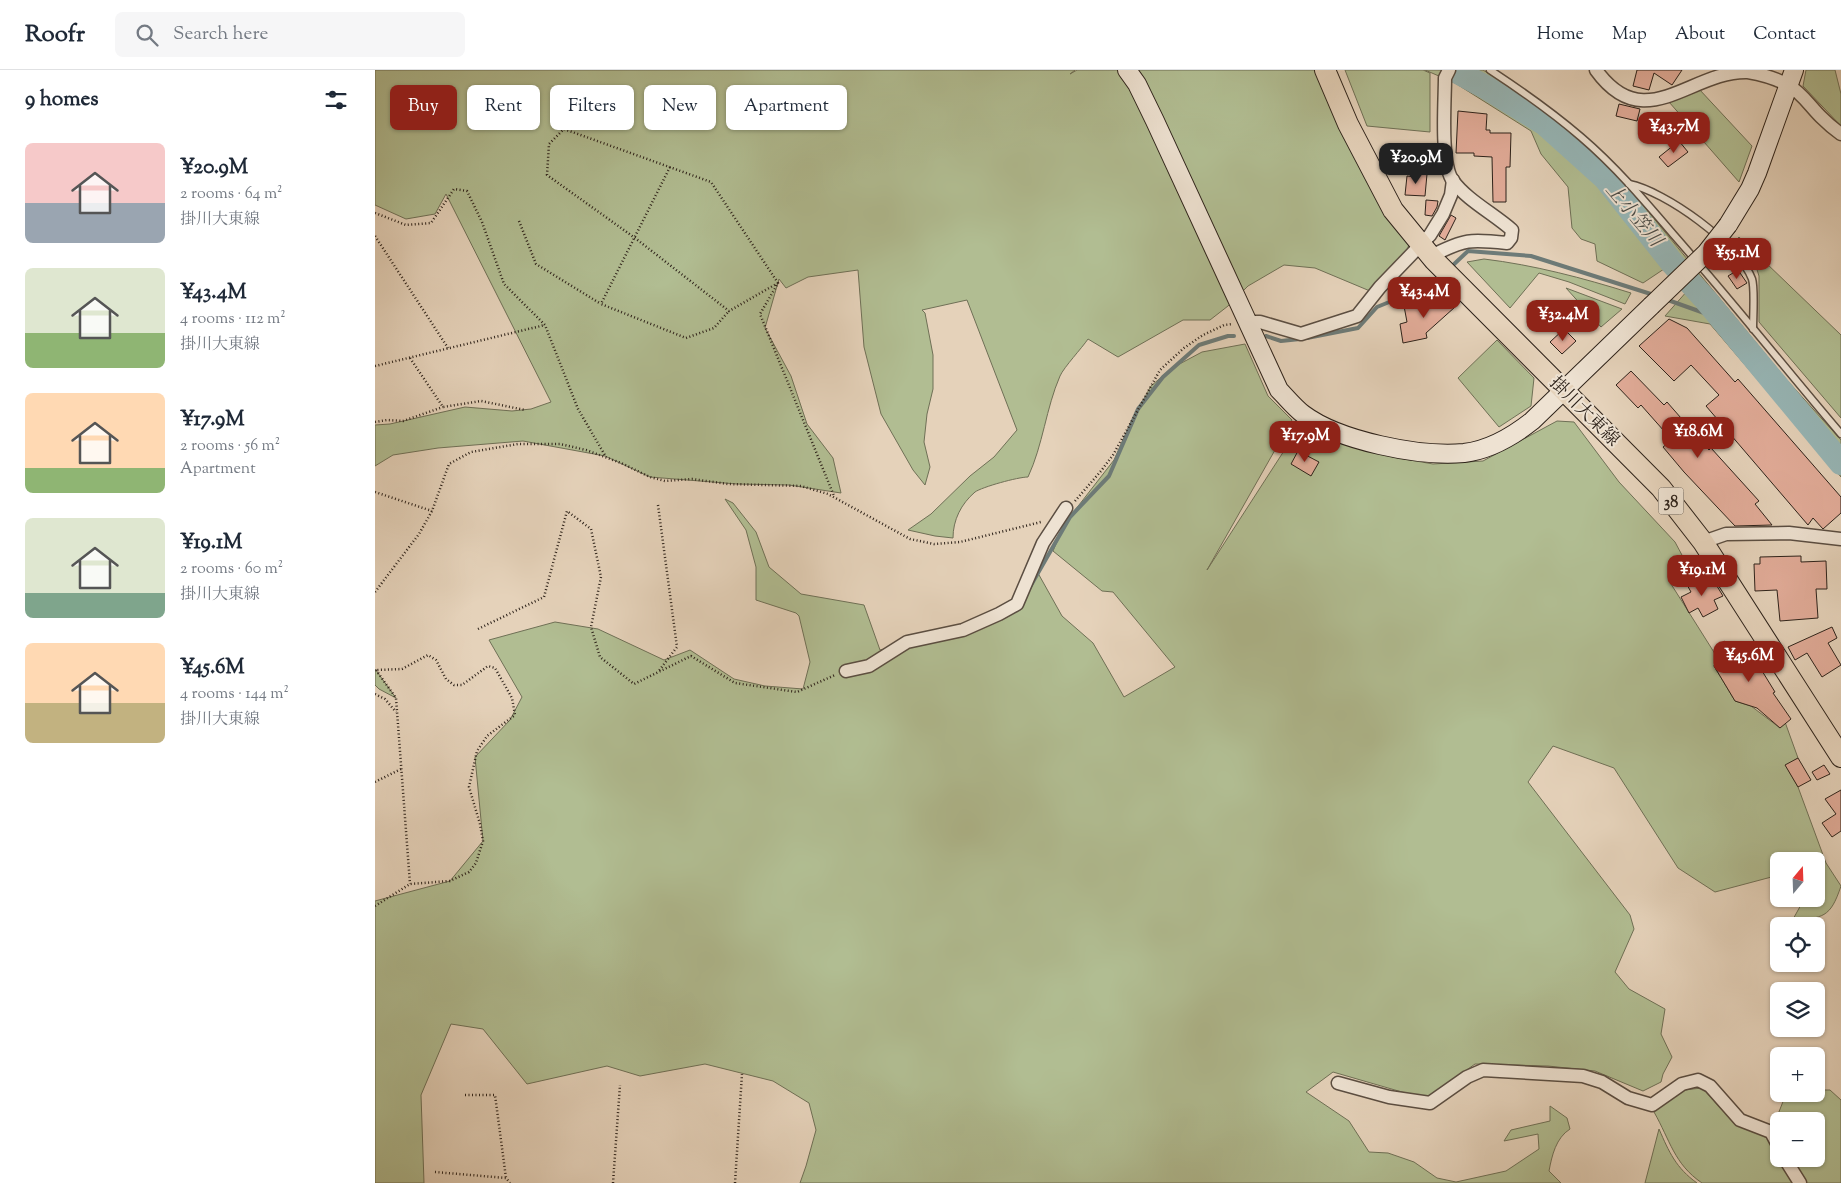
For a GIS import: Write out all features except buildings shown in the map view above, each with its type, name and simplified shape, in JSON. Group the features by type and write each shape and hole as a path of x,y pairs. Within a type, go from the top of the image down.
{"main road":[{"name":"掛川大東線","path":"1325,70 1348,124 1393,210 1455,282 1661,488 1703,542 1841,757"}],"street":[{"path":"1127,70 1137,84 1155,121 1279,390 1303,414 1335,431 1380,445 1424,452 1464,453 1489,446 1517,434 1532,422 1706,252 1728,225 1750,189 1791,78"},
{"path":"1596,70 1615,92 1633,99 1667,96 1713,76 1735,72 1791,78"},
{"path":"1247,322 1261,322 1301,334 1357,316 1380,287 1429,253 1461,242 1475,240 1507,243 1511,238 1512,230 1470,197 1453,180 1449,172 1445,149 1447,74"},
{"path":"1791,78 1801,95 1822,118 1841,134"},
{"path":"1429,253 1430,235 1443,214 1451,195 1453,180"},
{"path":"846,671 869,666 907,642 963,630 1017,604 1043,543 1066,508"},
{"path":"1703,542 1726,534 1789,534 1841,539"},
{"path":"1338,1083 1389,1097 1430,1103 1467,1077 1483,1070 1512,1071 1583,1076 1602,1082 1628,1098 1653,1105 1682,1084 1698,1080 1710,1086 1740,1120 1770,1132"},
{"path":"1790,1167 1800,1183"}],"lane":[{"path":"1490,70 1526,94 1582,138 1629,184 1709,274 1841,434"},
{"path":"1629,184 1636,185 1673,202 1700,222 1737,254 1753,280 1753,329"}],"path":[{"path":"729,311 635,238 547,175 549,144 564,129 711,182 778,283"},
{"path":"601,304 669,167"},
{"path":"375,213 405,225 431,223 454,189 467,191 482,222 504,284 545,325 578,408 606,458"},
{"path":"519,221 536,264 601,304 686,338 714,328 729,311 778,283"},
{"path":"375,236 449,348"},
{"path":"778,283 760,314 835,498"},
{"path":"1066,508 1072,504 1101,471 1113,454 1160,370 1183,348 1203,335 1223,326 1247,322"},
{"path":"375,366 545,325"},
{"path":"410,358 443,407 447,406"},
{"path":"375,422 387,420 403,421 447,406 481,401 525,410"},
{"path":"375,592 419,534 432,511 449,464 471,452 518,444 560,444 586,450 651,478 665,481 692,479 728,484 801,486 829,494 910,539 934,544 960,542 1042,522"},
{"path":"375,492 432,511"},
{"path":"658,505 677,647 658,672"},
{"path":"478,629 544,597 567,511 591,528 601,577 591,627 600,657 635,684 691,656 735,683 797,692 846,671"},
{"path":"375,670 402,669 428,655 436,660 446,678 454,685 462,685 488,666 495,668 512,698 515,715 487,736 477,751 471,771 469,787 483,841 476,862 469,872 450,881 410,884 375,906"},
{"path":"375,670 396,698 410,884"},
{"path":"375,694 385,699 397,713"},
{"path":"375,782 401,769"},
{"path":"735,1183 742,1074"},
{"path":"613,1183 620,1085"},
{"path":"465,1095 495,1095 505,1178 510,1183"},
{"path":"435,1172 505,1178"}],"green space":[{"path":"375,70 1075,70 1070,74 1077,70 1315,70 1409,243 1408,248 1370,291 1315,268 1284,265 1248,286 1228,306 1210,320 1183,320 1118,357 1088,339 1060,376 1028,477 1000,483 975,492 959,513 954,525 953,538 908,530 931,514 970,476 994,457 1017,430 967,300 922,310 925,313 933,355 933,389 927,414 924,442 930,467 925,485 913,470 881,414 864,347 858,270 808,277 786,288 779,279 765,328 791,376 807,424 833,458 841,493 789,485 737,484 650,477 605,456 523,441 438,448 393,455 375,466 375,425 390,424 465,407 512,411 531,409 551,402 446,194 435,214 406,219 375,205"},
{"path":"1345,70 1423,70 1430,73 1430,132 1367,126"},
{"path":"1425,70 1483,70 1511,87 1571,135 1642,204 1785,378 1841,440 1841,477 1710,324 1665,316 1688,290 1667,267 1643,283 1597,261 1595,244 1581,239 1572,228 1568,187 1541,154 1531,131 1455,83"},
{"path":"1806,70 1835,70 1841,94 1841,126 1803,86"},
{"path":"1699,89 1752,146 1739,182 1669,102"},
{"path":"1739,237 1841,335 1841,418 1759,322 1759,276 1754,260 1733,243"},
{"path":"1484,259 1558,273 1631,293 1625,304 1569,282 1539,273 1510,308 1467,262"},
{"path":"1566,288 1622,309 1601,327"},
{"path":"1497,340 1534,378 1531,406 1499,427 1458,378"},
{"path":"1245,344 1268,396 1292,420 1207,570 1302,423 1333,440 1393,457 1433,464 1483,461 1557,421 1574,422 1619,482 1675,542 1683,557 1671,584 1717,657 1714,666 1735,701 1751,706 1780,728 1785,722 1798,758 1786,766 1798,787 1822,852 1770,852 1770,877 1715,892 1678,868 1614,768 1553,746 1528,782 1630,915 1634,929 1615,972 1629,989 1665,1009 1661,1034 1672,1057 1661,1082 1643,1091 1595,1071 1548,1066 1475,1064 1426,1099 1333,1072 1306,1092 1349,1121 1369,1152 1388,1153 1414,1162 1437,1178 1456,1182 1506,1171 1539,1149 1538,1134 1504,1141 1511,1130 1550,1121 1550,1106 1567,1118 1570,1129 1558,1142 1553,1153 1549,1171 1561,1183 800,1183 816,1130 809,1103 773,1081 705,1064 640,1076 607,1066 527,1084 483,1029 451,1024 421,1095 424,1183 375,1183 375,901 450,881 483,841 475,757 510,720 522,697 489,640 555,622 598,629 664,660 690,650 734,679 765,686 803,689 810,662 799,616 796,613 756,600 756,567 746,530 725,499 733,503 756,532 769,567 801,594 864,605 880,650 963,630 1016,604 1034,566 1062,616 1093,643 1124,697 1175,667 1113,592 1102,591 1053,551 1065,523 1114,460 1131,422 1151,386 1172,368 1202,352"},
{"path":"375,669 396,698 375,685"},
{"path":"1825,860 1841,886 1833,905 1829,911 1818,917 1794,917 1799,908 1825,908"},
{"path":"1702,1088 1731,1118 1769,1140 1770,1167 1786,1167 1795,1183 1702,1183 1693,1176 1679,1160 1654,1112 1683,1090"},
{"path":"1825,1090 1830,1090 1841,1100 1841,1183 1800,1183 1791,1167 1825,1167 1825,1112 1779,1112 1783,1102 1825,1102"},
{"path":"1659,1129 1678,1165 1697,1183 1645,1183"}],"waterway":[{"name":"上小笠川","path":"1454,70 1545,124 1605,178 1673,264 1706,300 1841,463"},
{"path":"1451,267 1468,251 1531,256 1654,295"},
{"path":"1307,338 1358,328 1377,307 1431,285 1442,275"},
{"path":"1665,299 1721,319"},
{"path":"1030,587 1070,517 1109,476 1138,409 1163,377 1199,345 1234,336"},
{"path":"1266,336 1281,341 1300,339"}]}
